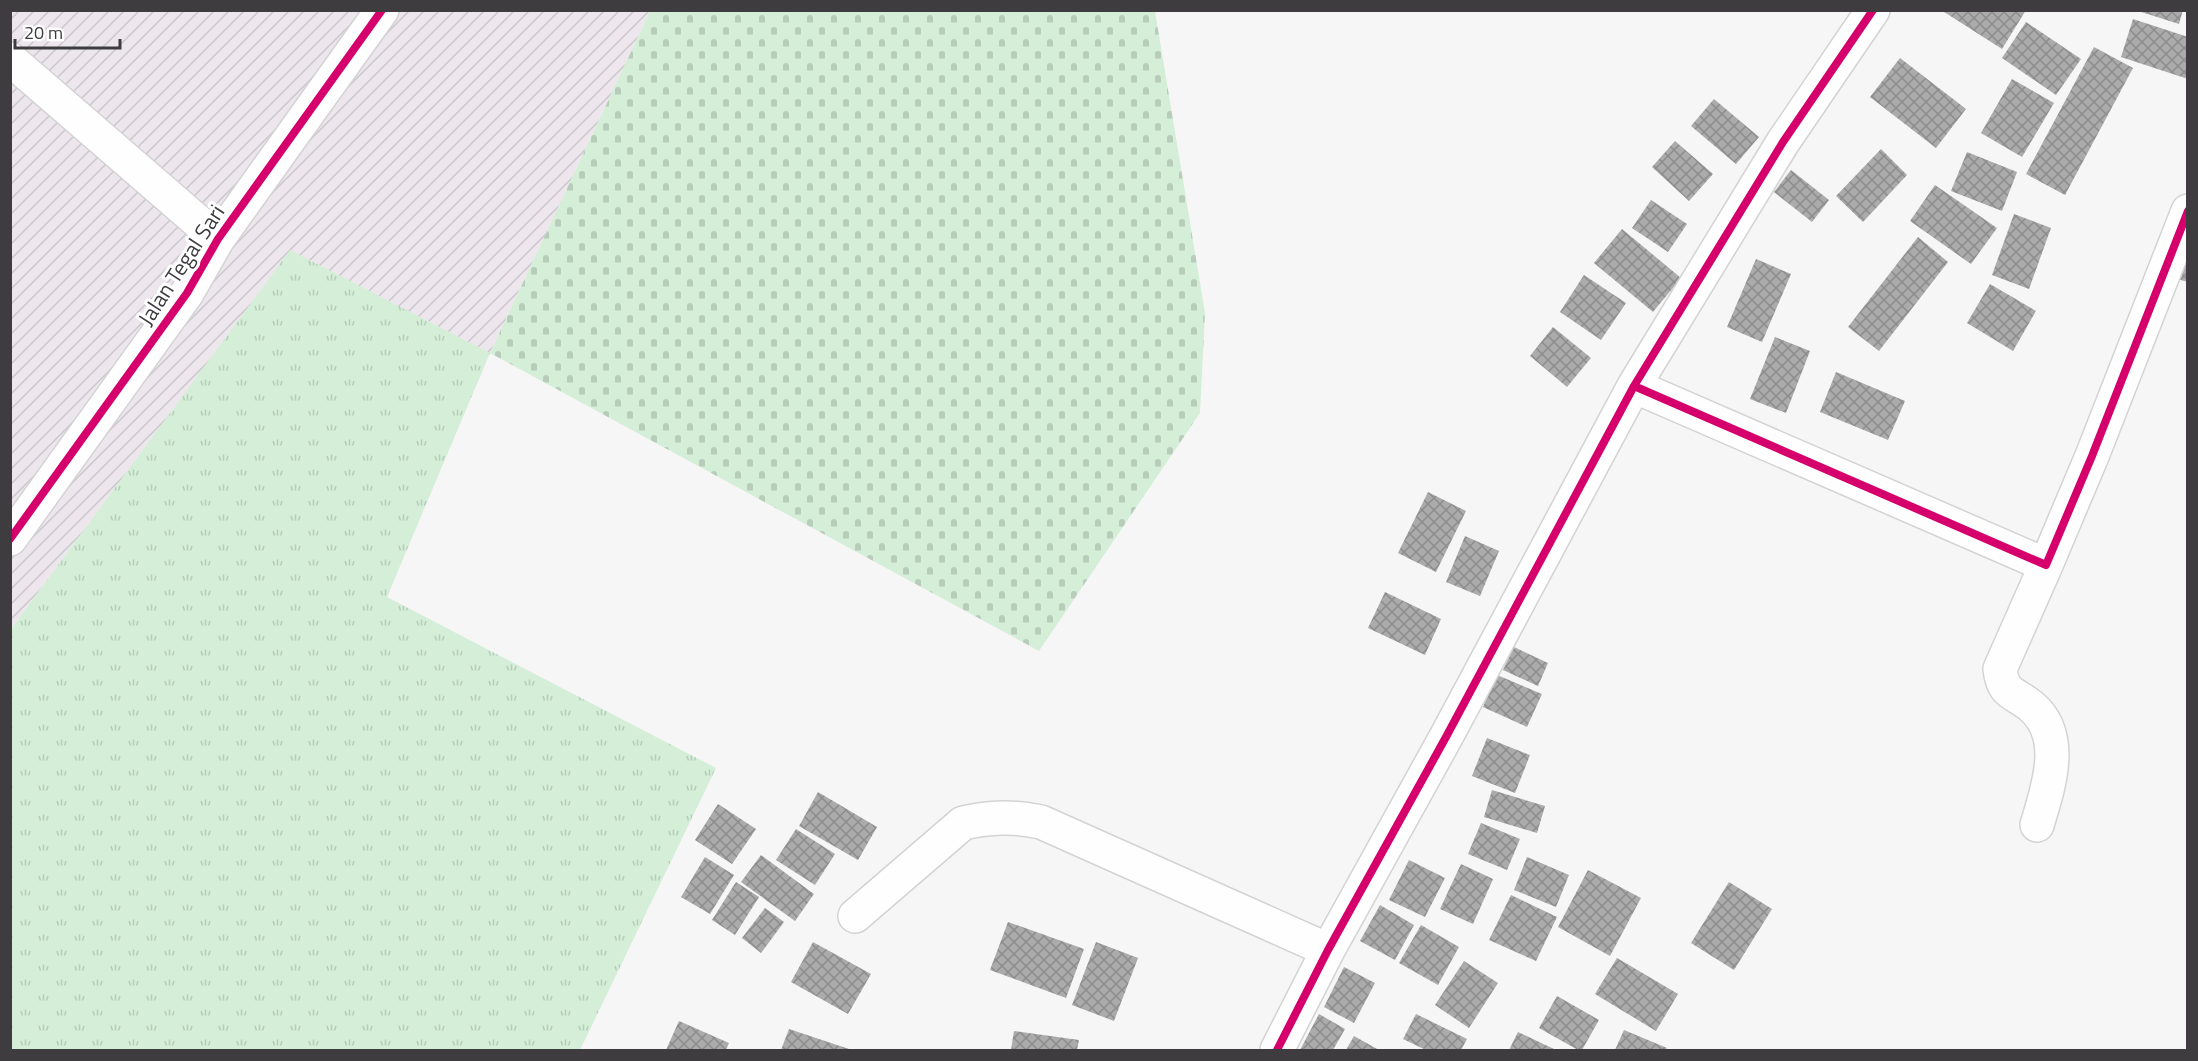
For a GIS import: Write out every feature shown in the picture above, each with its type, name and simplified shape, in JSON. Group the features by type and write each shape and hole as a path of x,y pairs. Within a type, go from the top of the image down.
{"street":[{"name":"Jalan Tegal Sari","path":"10,540 22,499 187,293 218,239 382,10"},
{"path":"1277,1050 1328,950 1634,386 1783,142 1873,10"},
{"path":"10,59 218,239"},
{"path":"2037,825 2050,783 2052,748 2047,726 2033,707 2010,692 2001,682 2000,669 2092,456 2187,211"},
{"path":"1634,386 2046,565"},
{"path":"855,916 963,823 986,818 1015,817 1041,822 1328,950"}],"shaded area":[{"path":"11,11 650,11 490,353 290,251 11,629"}],"green space":[{"path":"650,11 1155,11 1205,313 1200,413 1039,651 490,353"},
{"path":"290,250 490,353 387,597 716,768 580,1050 11,1050 11,629"}],"building":[{"path":"1941,10 2026,10 2002,49"},
{"path":"2135,10 2183,10 2179,24"},
{"path":"2133,19 2188,37 2188,79 2121,57"},
{"path":"2026,22 2081,59 2056,95 2002,58"},
{"path":"2094,47 2133,68 2065,195 2026,174"},
{"path":"1900,58 1966,109 1936,148 1870,97"},
{"path":"2012,79 2054,103 2022,157 1981,133"},
{"path":"1714,99 1759,137 1736,164 1691,126"},
{"path":"1675,141 1713,174 1689,201 1652,167"},
{"path":"1881,149 1907,175 1863,222 1836,196"},
{"path":"1967,152 2017,172 2002,211 1951,191"},
{"path":"1791,170 1829,200 1812,222 1774,192"},
{"path":"1935,185 1997,228 1971,264 1910,221"},
{"path":"1651,200 1687,224 1668,252 1632,228"},
{"path":"2014,214 2051,228 2029,289 1992,275"},
{"path":"1622,229 1681,278 1653,312 1594,263"},
{"path":"2188,233 2188,282 2173,278"},
{"path":"1918,237 1948,262 1879,351 1848,327"},
{"path":"1756,259 1791,274 1762,342 1727,327"},
{"path":"1584,275 1626,303 1601,340 1560,312"},
{"path":"1990,284 2036,311 2013,351 1967,323"},
{"path":"1553,327 1591,358 1567,387 1530,356"},
{"path":"1775,337 1810,351 1786,413 1750,399"},
{"path":"1836,372 1905,401 1888,440 1820,412"},
{"path":"1428,492 1466,511 1436,572 1398,553"},
{"path":"1465,536 1499,551 1480,596 1446,582"},
{"path":"1385,592 1441,619 1425,655 1368,628"},
{"path":"1514,647 1548,663 1538,686 1503,670"},
{"path":"1497,675 1542,694 1527,727 1483,707"},
{"path":"1487,738 1530,755 1515,793 1472,776"},
{"path":"1492,790 1545,806 1537,833 1484,817"},
{"path":"818,792 877,827 858,860 799,826"},
{"path":"718,804 756,829 732,864 695,840"},
{"path":"1481,823 1520,839 1507,870 1468,854"},
{"path":"796,829 835,854 815,885 776,860"},
{"path":"761,855 814,894 795,921 741,882"},
{"path":"705,857 734,875 710,914 681,897"},
{"path":"1527,857 1569,875 1556,907 1514,890"},
{"path":"1409,860 1445,878 1425,917 1389,900"},
{"path":"1461,864 1493,879 1473,924 1440,909"},
{"path":"1588,870 1641,898 1610,956 1558,927"},
{"path":"736,882 759,897 735,935 712,920"},
{"path":"1729,882 1772,909 1734,970 1691,943"},
{"path":"1511,895 1557,917 1536,961 1489,940"},
{"path":"1380,905 1414,925 1395,960 1360,941"},
{"path":"765,908 784,922 761,953 742,938"},
{"path":"1008,922 1084,949 1066,998 990,970"},
{"path":"1421,925 1459,947 1438,985 1399,963"},
{"path":"813,942 871,974 848,1014 791,982"},
{"path":"1096,942 1138,958 1114,1021 1072,1005"},
{"path":"1617,958 1678,994 1656,1031 1595,994"},
{"path":"1464,961 1498,983 1469,1028 1435,1005"},
{"path":"1344,967 1375,983 1354,1023 1324,1007"},
{"path":"1557,996 1599,1020 1582,1050 1578,1050 1539,1028"},
{"path":"1319,1014 1345,1029 1333,1050 1300,1050"},
{"path":"1416,1014 1467,1039 1461,1050 1426,1050 1403,1039"},
{"path":"679,1021 729,1043 726,1050 666,1050"},
{"path":"789,1029 852,1050 781,1050"},
{"path":"1624,1030 1667,1048 1665,1050 1615,1050"},
{"path":"1014,1031 1079,1040 1077,1050 1011,1050"},
{"path":"1518,1032 1556,1050 1509,1050"},
{"path":"1354,1036 1379,1050 1346,1050"}],"cycle path":[{"path":"10,539 187,293 218,239 382,10"},
{"path":"1277,1050 1328,950 1446,737 1634,386 1783,142 1873,10"},
{"path":"1634,386 2046,565 2092,456 2188,211"}]}
